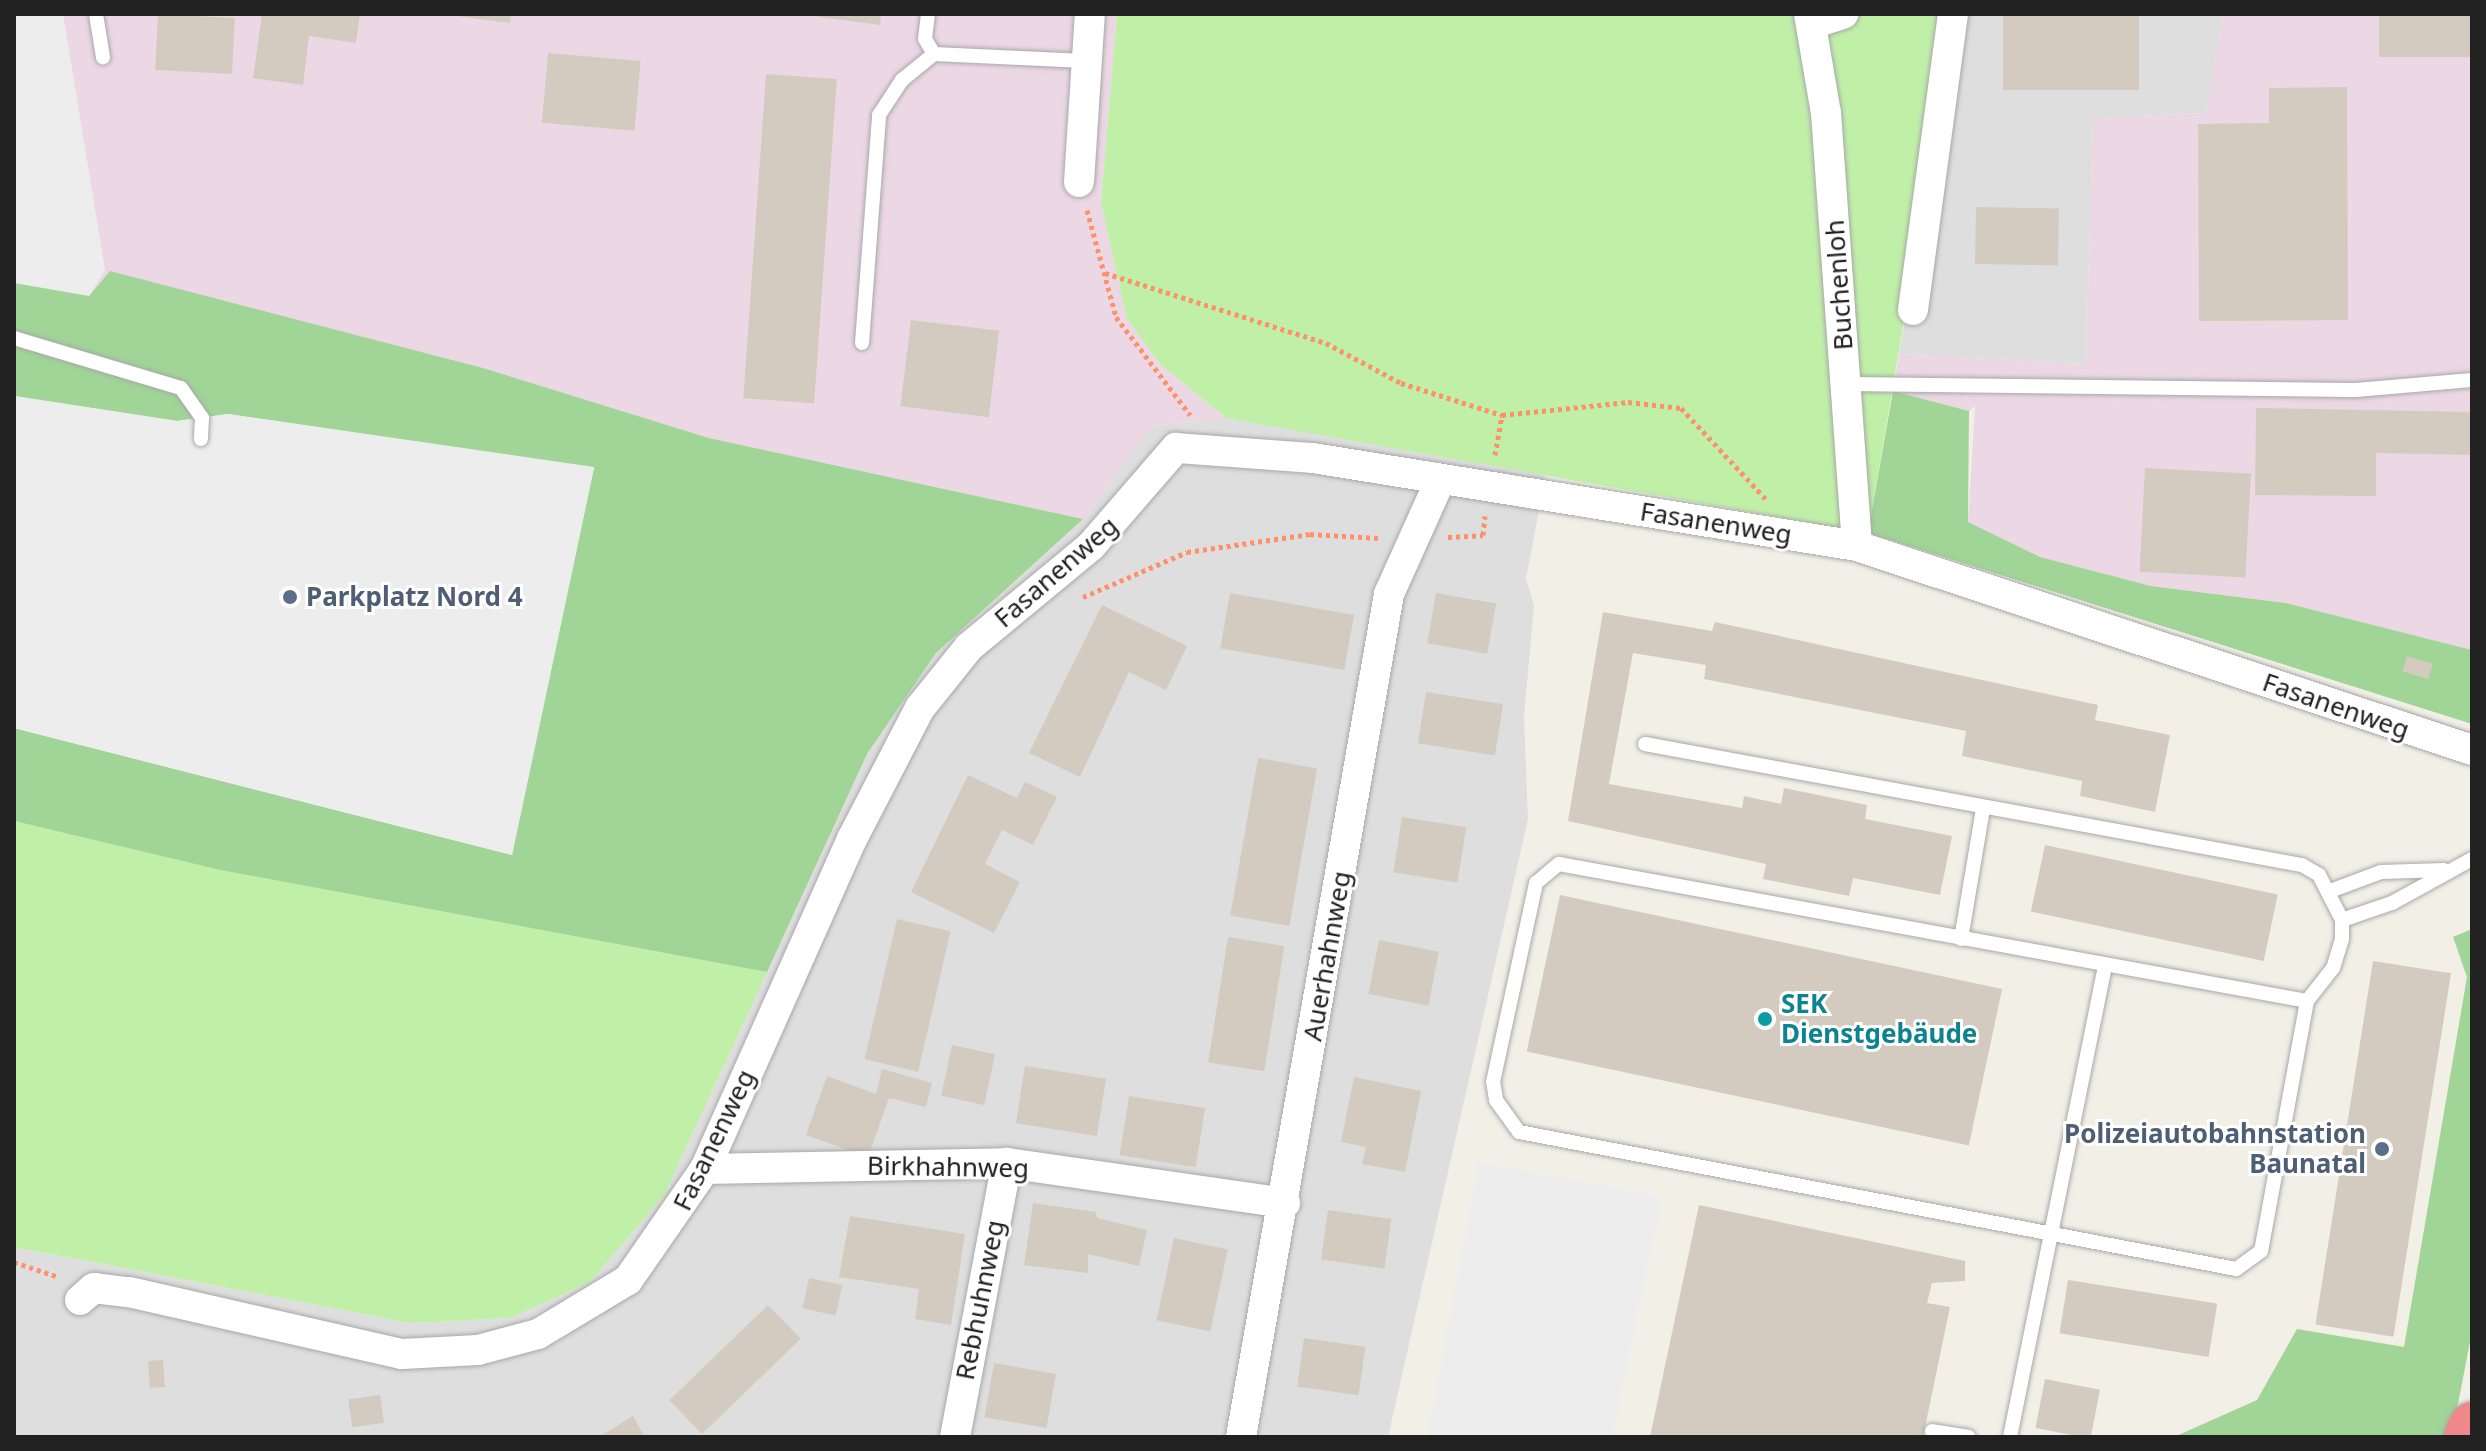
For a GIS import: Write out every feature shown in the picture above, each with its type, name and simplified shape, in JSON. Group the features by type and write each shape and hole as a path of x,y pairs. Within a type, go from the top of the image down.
{"highway":[{"path":"2466,1437 2472,1424"}],"street":[{"path":"1079,182 1090,14"},
{"name":"Buchenloh","path":"1843,14 1810,19 1826,113 1857,546"},
{"path":"1913,310 1953,14"},
{"name":"Fasanenweg","path":"87,1294 402,1354 478,1350 538,1334 628,1280 705,1169 892,755 969,647 1122,515 1166,456 1213,446 1857,546 2472,750"},
{"name":"Auerhahnweg","path":"1241,1437 1285,1203 1389,594 1439,483"},
{"name":"Birkhahnweg","path":"705,1169 1007,1163 1285,1203"},
{"name":"Rebhuhnweg","path":"955,1437 1007,1163"}],"lane":[{"path":"96,14 103,57"},
{"path":"928,14 925,39 934,54"},
{"path":"862,343 879,115 902,80 934,54 1085,61"},
{"path":"14,338 181,388 202,418 201,439"},
{"path":"1847,384 2356,390 2472,380"},
{"path":"1645,744 1983,809 2302,865 2330,891 2342,920 2333,968 2307,1001 2261,1251 2252,1263 2236,1269 1519,1132 1496,1100 1493,1082 1536,883 1559,864 2105,967 2307,1001"},
{"path":"1961,939 1983,809"},
{"path":"2342,920 2392,903 2444,870 2472,859"},
{"path":"2330,891 2381,872 2444,870"},
{"path":"2010,1437 2105,967"},
{"path":"1932,1431 1969,1437"}],"path":[{"path":"1079,182 1116,317 1213,446"},
{"path":"1105,273 1326,343 1401,383 1502,415 1628,402 1681,408 1716,438 1796,535"},
{"path":"1026,600 1084,597 1187,552 1310,534 1414,539"},
{"path":"14,1262 87,1294"}],"shaded area":[{"path":"14,14 1117,14 1101,203 1127,319 1160,364 1226,418 1151,426 1083,519 709,438 483,368 110,272 90,295 14,282"},
{"path":"14,14 63,14 105,270 89,296 14,283"},
{"path":"1956,14 2223,14 2206,113 2093,118 2086,364 1899,354"},
{"path":"2223,14 2472,14 2472,650 2286,603 2151,586 2040,557 1968,522 1975,406 1969,411 1893,391 1899,354 2086,364 2093,118 2206,113"},
{"name":"Parkplatz Nord 4","path":"14,396 177,421 228,414 594,467 512,855 14,728"},
{"path":"1226,418 1546,473 1526,579 1534,605 1524,717 1528,819 1388,1437 14,1437 14,1247 411,1323 510,1318 590,1282 664,1195 867,754 936,653 1083,519 1151,426"},
{"path":"1479,1162 1662,1197 1612,1437 1427,1437"}],"green space":[{"path":"1117,14 1956,14 1868,533 1226,418 1160,364 1127,319 1101,203"},
{"path":"110,271 483,368 709,438 1083,519 936,653 867,754 767,972 220,870 14,821 14,728 512,855 594,468 228,414 177,421 14,396 14,282 90,295"},
{"path":"1893,391 1969,411 1968,522 2040,557 2151,586 2286,603 2472,650 2472,724 1868,533"},
{"path":"14,821 220,870 767,972 664,1195 590,1282 510,1318 411,1323 14,1247"},
{"path":"2472,929 2472,1331 2454,1425 2446,1437 2174,1437 2257,1400 2297,1329 2404,1347 2467,977 2453,937"}],"building":[{"path":"158,14 235,18 232,74 155,70"},
{"path":"262,14 360,14 356,43 309,36 303,85 253,78"},
{"path":"442,14 511,14 510,23"},
{"path":"798,14 881,14 880,25"},
{"path":"2003,14 2139,14 2139,90 2003,90"},
{"path":"2379,14 2472,14 2472,57 2379,57"},
{"path":"548,53 641,61 635,131 542,123"},
{"path":"766,74 837,79 814,403 743,398"},
{"path":"2347,87 2348,320 2199,321 2198,124 2269,123 2269,88"},
{"path":"1976,207 2059,208 2058,265 1975,264"},
{"path":"911,320 999,331 989,417 900,406"},
{"path":"2256,408 2472,412 2472,455 2376,453 2376,496 2255,495"},
{"path":"2145,468 2251,474 2245,577 2140,572"},
{"path":"1230,593 1354,615 1344,670 1220,648"},
{"path":"1436,593 1496,604 1487,654 1427,643"},
{"path":"1102,605 1187,646 1166,690 1129,672 1080,777 1029,753"},
{"path":"1603,612 1712,631 1715,622 2098,705 2095,720 2170,735 2155,812 2080,796 2082,781 1962,756 1966,731 1704,679 1706,665 1633,653 1609,784 1742,808 1744,796 1781,804 1784,788 1867,805 1865,819 1952,836 1940,895 1853,878 1849,896 1763,879 1766,864 1568,821"},
{"path":"2407,656 2433,664 2428,679 2402,671"},
{"path":"1426,692 1503,704 1495,756 1418,743"},
{"path":"1258,758 1317,768 1289,926 1230,916"},
{"path":"968,775 1017,798 1025,782 1057,797 1033,845 1002,830 985,864 1020,882 994,933 911,892"},
{"path":"1402,817 1466,827 1457,882 1393,872"},
{"path":"2045,845 2278,894 2264,961 2031,912"},
{"name":"SEK Dienstgebäude","path":"1560,895 2002,989 1969,1145 1527,1052"},
{"path":"897,919 951,931 918,1072 865,1059"},
{"path":"1228,937 1284,946 1264,1071 1208,1062"},
{"path":"1379,940 1439,952 1428,1006 1369,994"},
{"name":"Polizeiautobahnstation Baunatal","path":"2373,961 2451,973 2393,1337 2315,1324"},
{"path":"952,1045 995,1054 984,1105 941,1096"},
{"path":"1025,1066 1106,1079 1097,1136 1016,1123"},
{"path":"882,1069 932,1083 926,1107 889,1098 868,1157 806,1135 827,1076 876,1094"},
{"path":"1354,1077 1421,1091 1405,1172 1362,1164 1366,1147 1341,1142"},
{"path":"1129,1096 1205,1108 1196,1167 1120,1155"},
{"path":"1033,1203 1096,1212 1097,1218 1147,1230 1139,1266 1088,1254 1088,1273 1024,1265"},
{"path":"1699,1205 1965,1261 1965,1281 1932,1283 1927,1303 1950,1307 1923,1437 1650,1437"},
{"path":"1328,1210 1391,1219 1384,1268 1321,1260"},
{"path":"850,1216 965,1234 951,1325 915,1319 919,1289 839,1277"},
{"path":"1174,1238 1228,1249 1210,1332 1157,1320"},
{"path":"809,1278 842,1285 836,1315 803,1308"},
{"path":"2068,1280 2217,1304 2209,1357 2060,1333"},
{"path":"768,1305 801,1339 702,1434 669,1400"},
{"path":"1304,1338 1365,1347 1359,1395 1297,1387"},
{"path":"163,1360 165,1387 150,1388 148,1361"},
{"path":"994,1363 1056,1374 1046,1428 984,1417"},
{"path":"2045,1379 2100,1390 2091,1437 2035,1428"},
{"path":"380,1395 384,1423 352,1427 348,1399"},
{"path":"633,1416 645,1437 599,1437"}],"place":[{"name":"Parkplatz Nord 4","path":"290,597"},
{"name":"SEK Dienstgebäude","path":"1765,1019"},
{"name":"Polizeiautobahnstation Baunatal","path":"2382,1149"}]}
